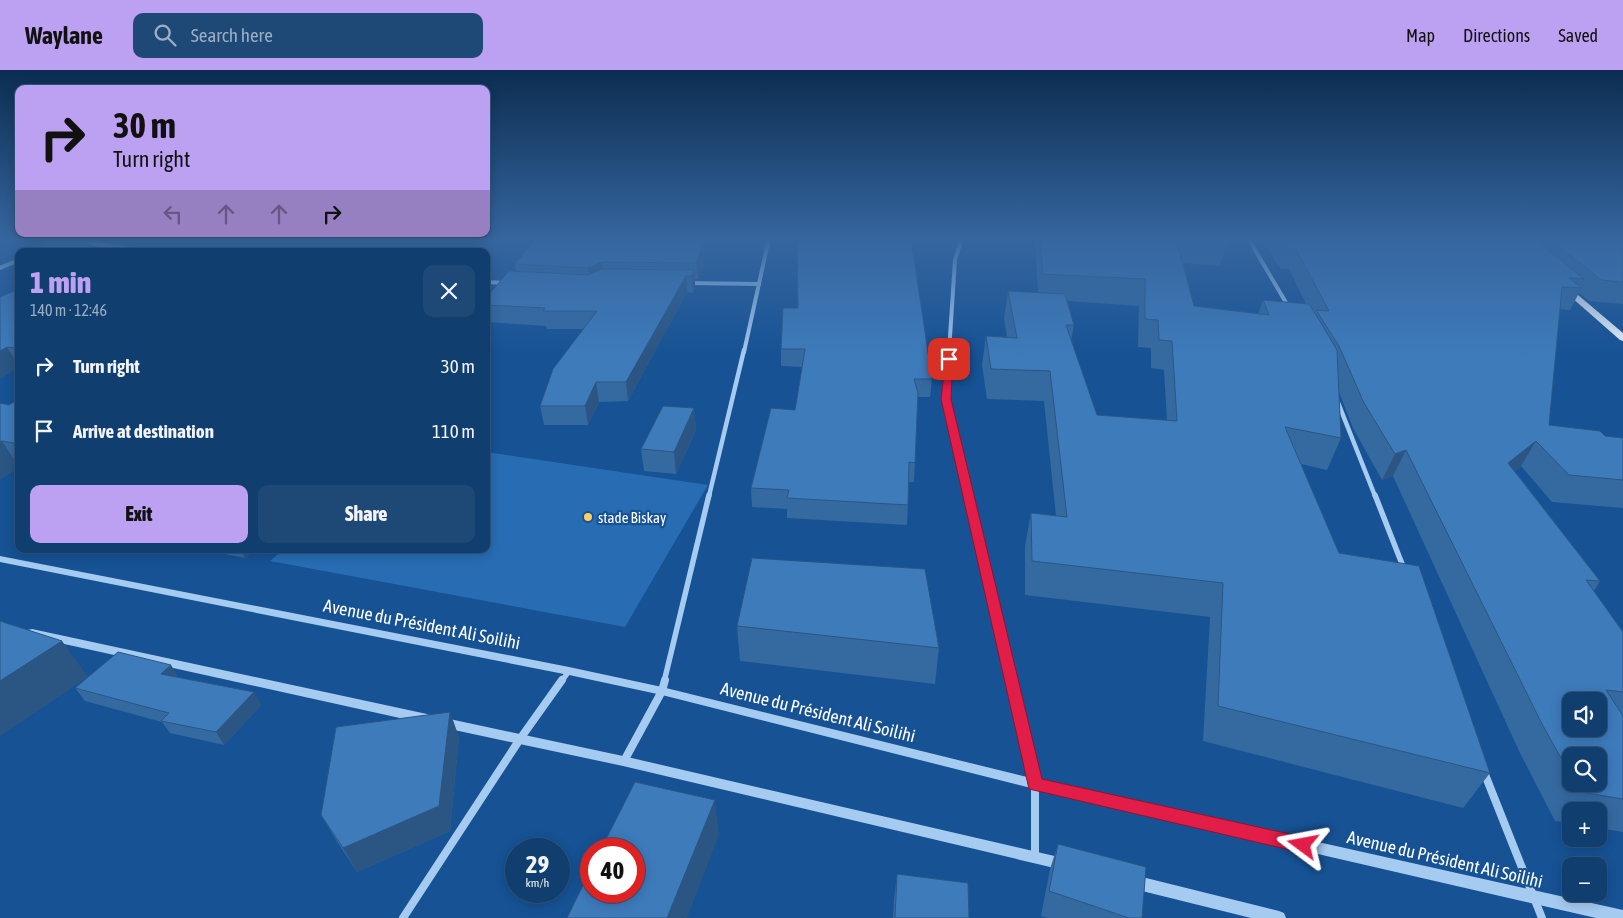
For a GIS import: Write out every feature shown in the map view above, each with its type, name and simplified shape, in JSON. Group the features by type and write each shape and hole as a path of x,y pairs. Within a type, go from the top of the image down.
{"main road":[{"path":"1558,282 1623,338"}],"street":[{"path":"623,761 662,691 760,278"},
{"path":"954,278 946,399 1035,784 1035,857"},
{"path":"1271,278 1292,313"},
{"path":"490,282 515,284"},
{"path":"681,283 759,284"},
{"path":"1333,390 1406,574"},
{"name":"Avenue du Président Ali Soilihi","path":"0,559 662,691 1035,784 1623,917"},
{"path":"19,630 623,761 1072,866"},
{"path":"403,918 520,739 569,671"},
{"path":"1482,768 1542,918"},
{"path":"1119,878 1279,918"}],"shaded area":[{"name":"stade Biskay","path":"490,453 708,485 625,627 270,561 279,553 490,553"}],"building":[{"path":"503,278 685,278 626,382 596,382 585,406 540,406 553,369 597,311 543,311 545,308 490,305 490,293"},
{"path":"798,278 917,278 932,379 914,379 918,393 915,463 909,462 908,505 787,498 789,490 751,488 771,408 795,410 805,349 781,349 783,308 798,308"},
{"path":"1116,278 1186,278 1194,306 1269,315 1263,300 1309,304 1337,350 1341,438 1285,427 1339,553 1419,566 1490,773 1218,706 1223,583 1032,561 1031,513 1067,517 1050,371 991,369 986,336 1017,338 1008,291 1065,294 1074,325 1066,325 1097,415 1177,421 1172,341 1159,340 1158,320 1145,319 1145,279"},
{"path":"1311,278 1582,278 1584,279 1569,278 1582,288 1562,287 1549,425 1600,431 1605,436 1623,438 1623,480 1569,475 1536,441 1508,463 1600,581 1586,580 1623,632 1623,692 1606,690 1623,716 1623,799 1580,792 1607,792 1607,747 1562,747 1562,760 1542,724 1406,450 1395,454 1364,403 1339,346 1316,310 1329,311"},
{"path":"1598,278 1623,278 1623,282 1601,280"},
{"path":"15,291 15,348 7,347 0,351 0,297"},
{"path":"15,401 15,443 0,442 0,403 9,405"},
{"path":"663,406 694,408 674,452 641,449"},
{"path":"752,558 925,569 939,648 737,626"},
{"path":"0,621 62,641 0,681"},
{"path":"118,652 171,665 161,674 254,692 216,732 161,721 169,713 75,688"},
{"path":"450,712 439,806 343,848 321,815 336,727"},
{"path":"635,782 715,800 667,918 567,918 580,891 580,903 645,903 645,838 607,838"},
{"path":"1058,844 1146,867 1142,918 1129,918 1049,891"},
{"path":"897,874 968,883 969,918 895,918"}],"place":[{"name":"stade Biskay","path":"588,517"}],"route":[{"path":"949,359 946,399 1035,784 1303,845"}]}
